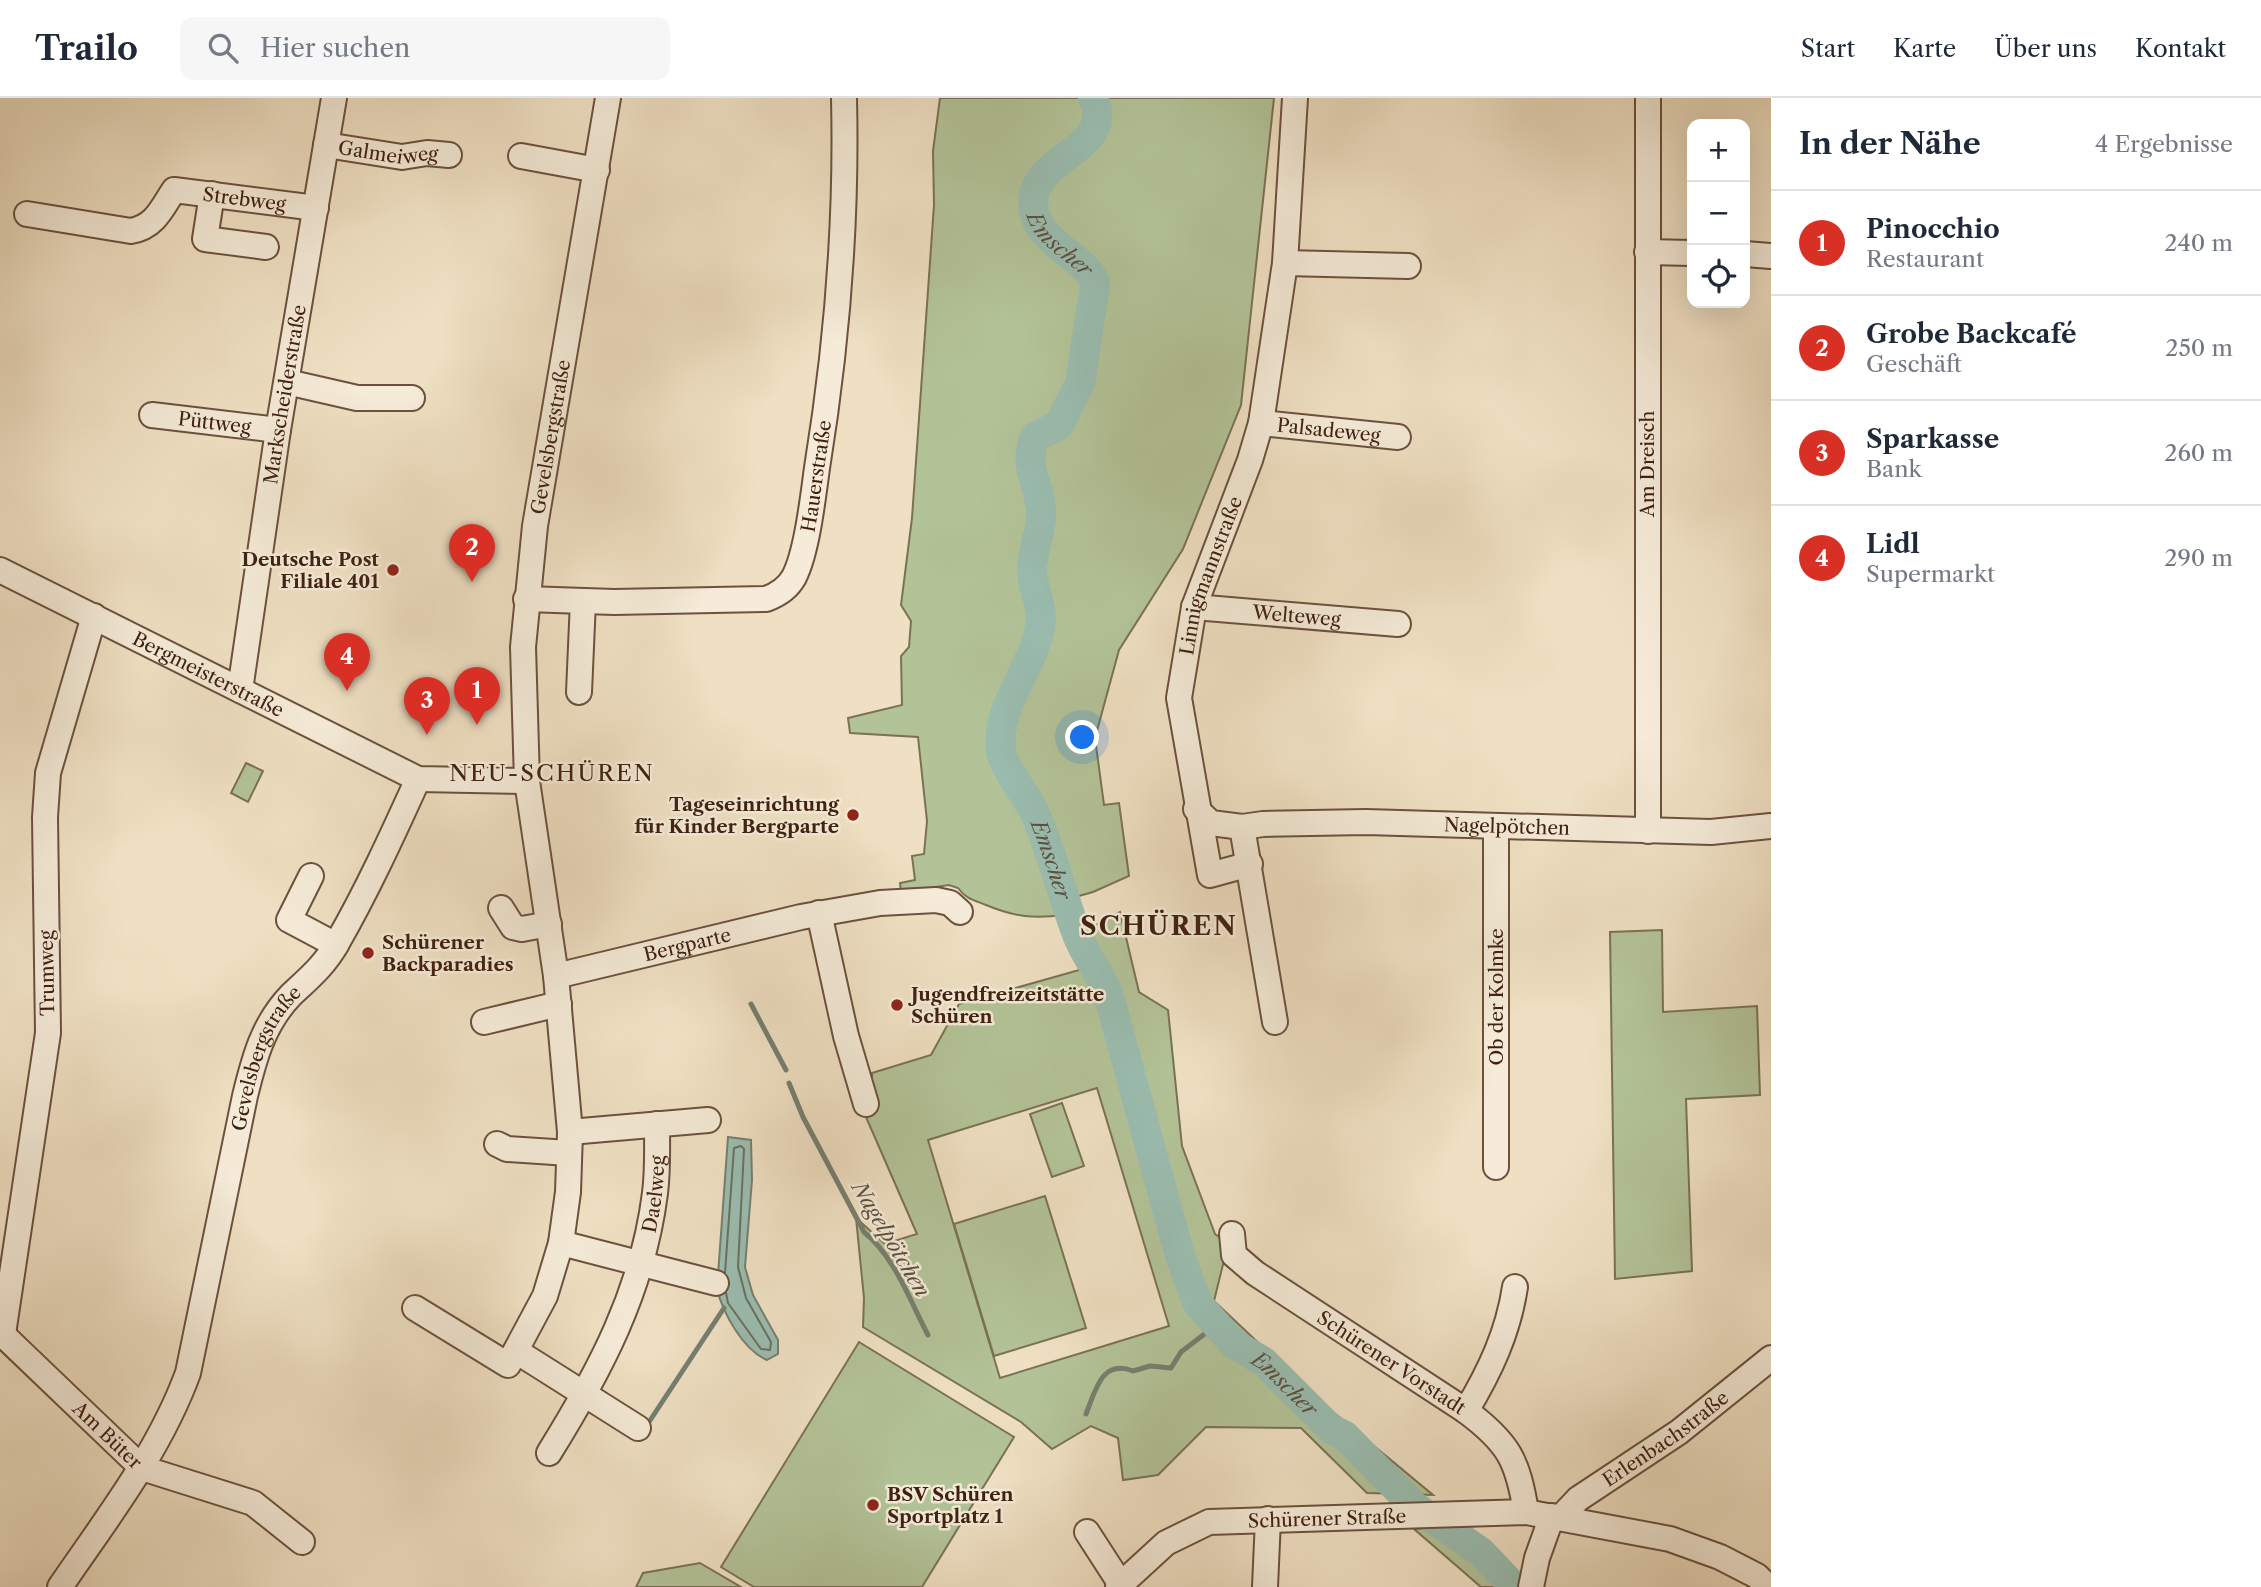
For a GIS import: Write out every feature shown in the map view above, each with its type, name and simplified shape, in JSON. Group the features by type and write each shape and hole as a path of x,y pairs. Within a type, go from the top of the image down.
{"street":[{"name":"Markscheiderstraße","path":"240,690 278,430 334,98"},
{"name":"Gevelsbergstraße","path":"559,1004 527,780 523,676 526,599 535,526 608,98"},
{"name":"Hauerstraße","path":"526,599 766,599 779,594 793,579 813,496 838,320 845,166 844,98"},
{"name":"Linnigmannstraße","path":"1250,864 1210,874 1196,809 1179,698 1194,607 1250,460 1261,423 1285,263 1295,98"},
{"name":"Am Dreisch","path":"1648,98 1648,831"},
{"name":"Galmeiweg","path":"326,145 402,157 427,153 449,155"},
{"path":"521,156 597,170"},
{"name":"Strebweg","path":"27,214 131,231 151,225 174,190 316,208"},
{"path":"212,194 205,239 266,247"},
{"path":"1647,252 1687,253"},
{"path":"1750,254 1771,256"},
{"path":"1285,263 1408,266"},
{"path":"287,382 357,398 411,398"},
{"name":"Püttweg","path":"152,415 278,430"},
{"name":"Palsadeweg","path":"1261,423 1398,437"},
{"name":"Bergmeisterstraße","path":"0,570 418,779"},
{"path":"579,692 583,601"},
{"name":"Welteweg","path":"1194,607 1398,624"},
{"name":"Trumweg","path":"1,1333 48,1033 45,817 48,773 94,616"},
{"name":"Gevelsbergstraße","path":"142,1468 173,1414 188,1373 255,1055 270,1022 290,996 316,972 336,945 418,779"},
{"path":"418,779 527,780"},
{"path":"1196,809 1211,822 1242,827 1275,1022"},
{"name":"Nagelpötchen","path":"1242,827 1263,824 1366,822 1711,832 1771,826"},
{"name":"Ob der Kolmke","path":"1496,827 1496,1167"},
{"path":"312,876 289,920 336,945"},
{"name":"Bergparte","path":"556,976 819,913 880,903 936,900 950,903 960,912"},
{"path":"501,908 513,927 522,929 548,924"},
{"path":"819,913 849,1048 866,1104"},
{"path":"415,1308 508,1365 545,1296 561,1243 570,1143 559,1004 484,1022"},
{"path":"497,1144 507,1149 570,1143 657,1124 708,1120"},
{"name":"Daelweg","path":"549,1452 586,1394 620,1329 641,1264 655,1193 657,1124"},
{"name":"Schürener Vorstadt","path":"1233,1234 1234,1255 1255,1273 1466,1411 1493,1433 1508,1450 1520,1473 1527,1512"},
{"path":"561,1243 716,1283"},
{"path":"1466,1411 1496,1356 1508,1326 1515,1287"},
{"name":"Am Büter","path":"1,1333 142,1468 60,1587"},
{"path":"516,1351 638,1427"},
{"name":"Erlenbachstraße","path":"1556,1517 1578,1499 1679,1432 1771,1358"},
{"path":"142,1468 253,1503 302,1542"},
{"name":"Schürener Straße","path":"1087,1532 1119,1585 1166,1543 1209,1522 1527,1512 1670,1539 1765,1579"},
{"path":"1533,1579 1556,1517"},
{"path":"1265,1587 1268,1519"}],"shaded area":[{"path":"940,98 1274,98 1241,405 1183,549 1119,650 1095,738 1104,805 1119,803 1129,876 1093,892 1061,901 1064,915 1034,917 1006,912 970,899 958,888 949,885 901,892 900,883 915,880 912,856 924,854 927,821 918,737 850,733 848,718 902,705 901,656 909,647 911,621 901,605 912,518 934,205 933,151"},
{"path":"246,763 263,771 248,802 231,793"},
{"path":"1120,912 1139,992 1168,1010 1182,1146 1215,1234 1228,1244 1214,1301 1321,1402 1433,1495 1367,1493 1301,1428 1206,1427 1158,1475 1123,1480 1118,1438 1091,1426 1052,1449 1021,1422 863,1327 864,1298 856,1218 885,1244 917,1234 859,1101 872,1088 872,1073 931,1055 959,1004 1090,967 1074,937","holes":["1097,1088 1169,1326 1000,1378 928,1140"]},
{"path":"1662,930 1663,1012 1757,1006 1760,1095 1686,1099 1692,1271 1615,1279 1610,932"},
{"path":"1062,1103 1084,1166 1052,1177 1030,1114"},
{"path":"1045,1196 1086,1328 994,1356 954,1224"},
{"name":"BSV Schüren Sportplatz 1","path":"859,1342 1014,1437 922,1587 754,1587 721,1567"},
{"path":"1448,1526 1488,1554 1524,1587 1481,1587 1414,1529"},
{"path":"700,1563 741,1587 636,1587 643,1573"}],"water":[{"path":"728,1137 751,1140 752,1180 745,1267 753,1295 778,1340 778,1354 767,1360 750,1348 735,1330 717,1289"}],"waterway":[{"name":"Emscher","path":"1093,98 1097,115 1095,128 1075,150 1050,169 1040,181 1034,195 1034,211 1039,225 1083,266 1095,285 1080,383 1059,425 1035,437 1030,457 1041,509 1032,572 1041,619 1033,652 1004,717 1001,751 1010,773 1034,811 1078,937 1108,993 1180,1256 1198,1304 1234,1344 1264,1362 1331,1429 1345,1436 1414,1506 1481,1552 1514,1587"},
{"name":"Nagelpötchen","path":"751,1004 786,1070"},
{"name":"Nagelpötchen","path":"789,1083 803,1117 864,1232 885,1254 928,1335"},
{"path":"649,1422 724,1308"},
{"name":"Nagelpötchen","path":"1086,1414 1097,1386 1107,1373 1122,1368 1133,1371 1150,1366 1171,1368 1181,1352 1215,1326"}],"place":[{"name":"Deutsche Post Filiale 401","path":"393,570"},
{"name":"Grobe Backcafé","path":"472,582"},
{"name":"Lidl","path":"347,691"},
{"name":"Pinocchio","path":"477,725"},
{"name":"Sparkasse","path":"427,735"},
{"name":"Tageseinrichtung für Kinder Bergparte","path":"853,815"},
{"name":"Schürener Backparadies","path":"368,953"},
{"name":"Jugendfreizeitstätte Schüren","path":"897,1005"},
{"name":"BSV Schüren Sportplatz 1","path":"873,1505"}],"district":[{"name":"NEU-SCHÜREN","path":"552,773"},
{"name":"SCHÜREN","path":"1159,926"}]}
